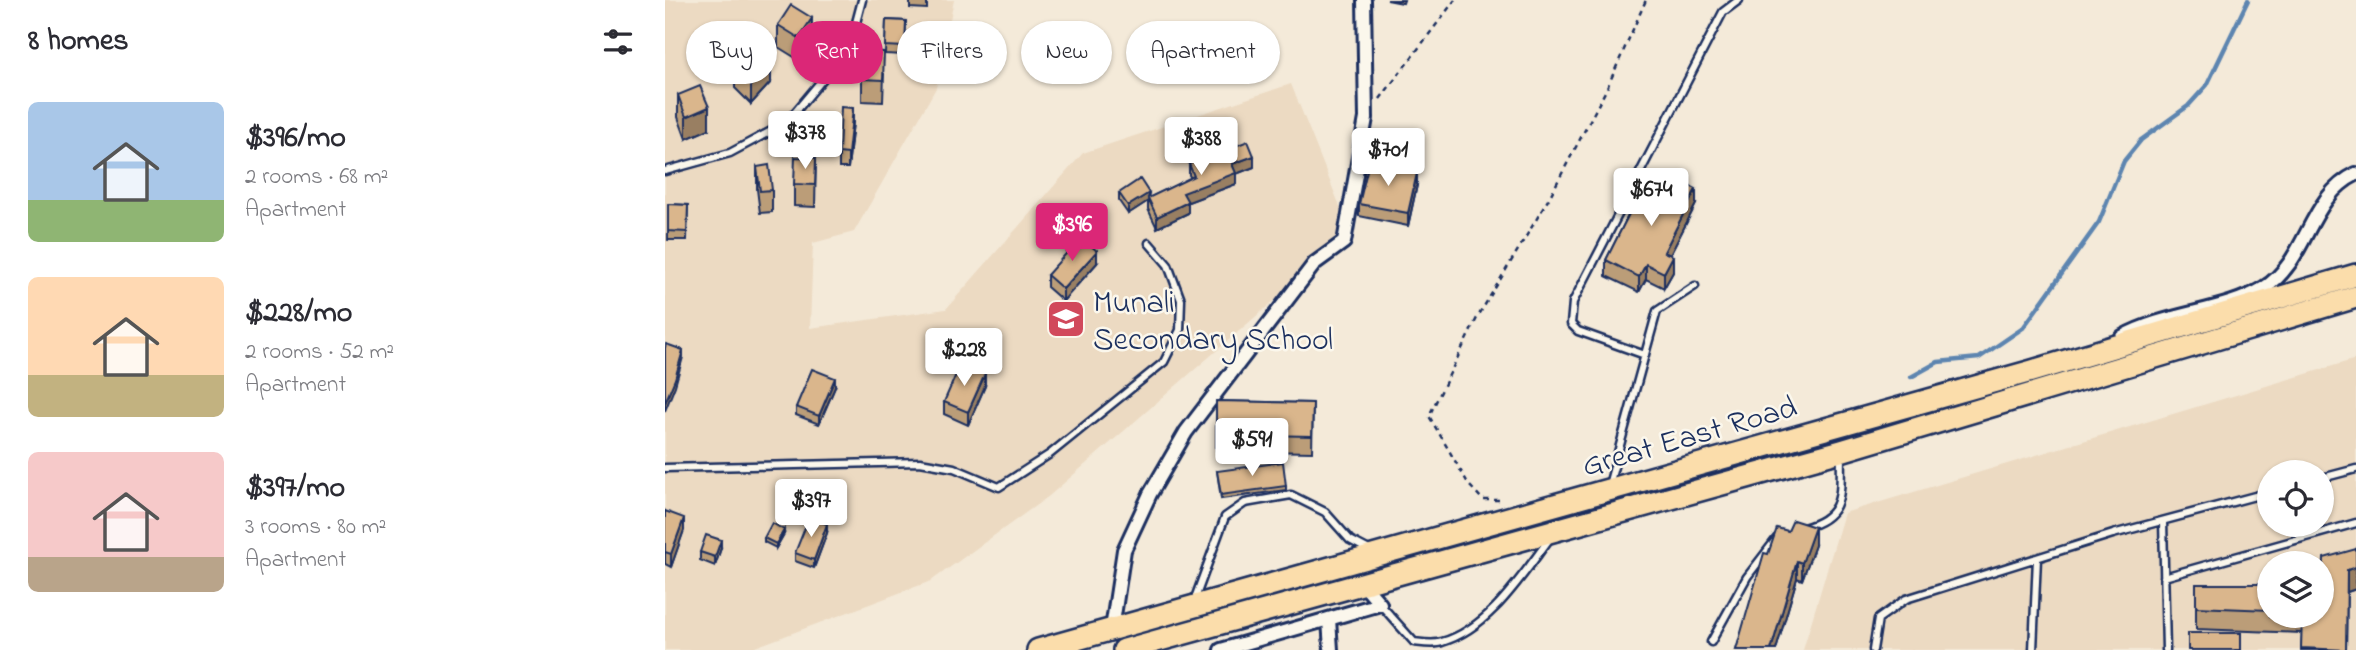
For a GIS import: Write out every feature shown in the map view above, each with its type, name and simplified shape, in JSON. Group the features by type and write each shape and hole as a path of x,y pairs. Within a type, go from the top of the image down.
{"main road":[{"name":"Great East Road","path":"1038,650 2091,354 2356,275"},
{"name":"Great East Road","path":"1124,650 1841,451 2356,297"}],"street":[{"path":"1112,629 1124,550 1150,494 1186,432 1315,263 1344,242 1366,118 1364,0"},
{"path":"2091,354 2141,326 2263,288 2284,271 2328,193 2341,181 2356,174"},
{"path":"1220,650 1380,604 1363,584"},
{"path":"1328,619 1331,650"}],"lane":[{"path":"665,171 730,153 786,123 827,74 853,34 862,0"},
{"path":"1645,355 1578,331 1571,324 1573,302 1723,12 1739,0"},
{"path":"665,468 920,462 954,468 999,487 1050,454 1164,362 1180,330 1181,300 1168,265 1149,243"},
{"path":"1608,490 1657,311 1695,286"},
{"path":"1798,529 1821,523 1834,513 1840,495 1841,451"},
{"path":"2334,475 2356,469"},
{"path":"1192,607 1225,517 1245,503 1291,495 1325,512 1350,540 1377,555"},
{"path":"1873,650 1878,619 1906,599 2037,558 2257,496"},
{"path":"2163,521 2166,650"},
{"path":"2164,577 2356,523"},
{"path":"1380,604 1414,642 1440,643 1466,632 1509,594 1556,530"},
{"path":"1711,642 1747,577 1771,543 1787,532"},
{"path":"2033,650 2037,558"}],"path":[{"path":"1366,118 1455,0"},
{"path":"1502,500 1483,500 1469,485 1429,416 1477,318 1548,200 1607,88 1646,0"}],"shaded area":[{"name":"Munali Secondary School","path":"665,0 954,0 950,21 897,21 897,84 937,84 936,88 854,232 813,243 810,328 946,309 1083,153 1291,84 1351,234 1049,496 931,581 747,650 665,650"},
{"path":"2356,359 2356,650 1803,650 1844,513"}],"building":[{"path":"791,5 812,18 810,21 791,21 791,33 778,25"},
{"path":"886,20 906,21 897,21 897,47 885,46"},
{"path":"700,86 709,107 686,117 678,95"},
{"path":"841,107 853,108 848,154 839,153"},
{"path":"1248,141 1254,156 1232,164 1236,173 1183,193 1188,202 1157,217 1148,198 1194,176 1189,164"},
{"path":"795,157 816,158 815,185 794,184"},
{"path":"1369,162 1417,173 1408,213 1359,204"},
{"path":"769,165 772,190 760,191 757,167"},
{"path":"1668,175 1696,189 1664,252 1673,256 1664,273 1646,264 1639,277 1606,260 1632,208 1628,206 1638,188 1656,198"},
{"path":"1140,179 1149,193 1128,206 1119,193"},
{"path":"668,204 688,205 687,232 668,231"},
{"path":"1081,237 1097,251 1063,289 1047,275"},
{"path":"666,344 683,350 665,403 665,348"},
{"path":"961,363 985,374 968,412 944,402"},
{"path":"812,369 835,378 819,416 796,407"},
{"path":"1216,401 1313,403 1312,436 1216,434"},
{"path":"1283,462 1286,486 1221,495 1217,471"},
{"path":"665,511 684,518 671,554 665,552"},
{"path":"809,518 827,524 814,560 795,553"},
{"path":"1793,520 1815,527 1802,563 1797,561 1771,650 1736,650 1764,553 1768,554 1777,528 1788,531"},
{"path":"772,523 784,530 776,544 764,538"},
{"path":"706,535 721,540 715,557 700,552"},
{"path":"2356,549 2356,567 2347,570 2346,650 2301,648 2302,628 2334,628 2334,555"},
{"path":"2196,584 2257,584 2257,609 2196,607"},
{"path":"2188,633 2241,633 2241,650 2188,650"}],"waterway":[{"path":"1911,377 1938,362 1979,358 2023,328 2099,222 2124,161 2141,140 2188,106 2207,85 2248,0"}],"place":[{"name":"Munali Secondary School","path":"1066,319"}]}
